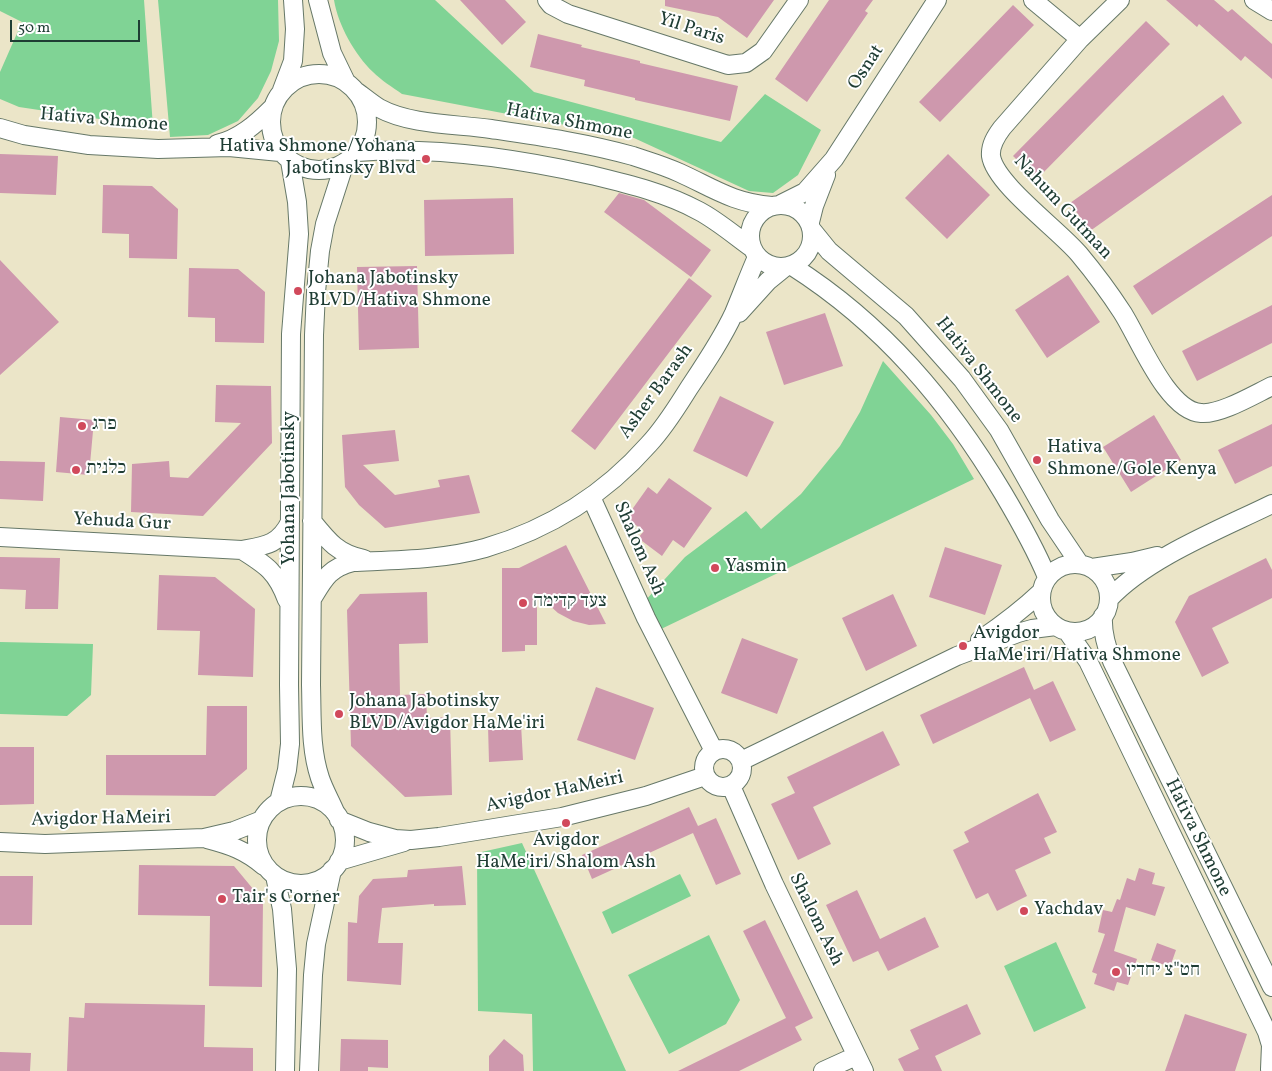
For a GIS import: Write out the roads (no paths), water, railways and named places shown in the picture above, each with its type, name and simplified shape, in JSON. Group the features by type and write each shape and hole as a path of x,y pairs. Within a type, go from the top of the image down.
{"street":[{"path":"293,0 295,29 293,60 282,90 272,108 270,123 273,138 285,157 304,168 318,170 332,168 351,157 409,150 483,155 534,163 625,183 668,197 700,211 770,266 788,267 812,278 885,338 938,398 991,473 1032,543 1044,585 1042,608 1045,615 1061,629"},
{"path":"318,0 332,53 365,106 367,122 364,137 351,157"},
{"name":"Yil Paris","path":"546,0 551,5 568,14 728,65 746,63 762,51 799,0"},
{"name":"Osnat","path":"811,226 822,182 834,159 937,0"},
{"path":"1033,0 1080,39"},
{"name":"Nahum Gutman","path":"1120,0 1080,39 1002,128 993,141 991,155 995,166 1005,183 1078,253 1122,312 1160,382 1186,408 1201,413 1215,411 1272,386"},
{"path":"1254,0 1272,11"},
{"path":"282,90 292,81 305,75 320,73 334,75 352,87"},
{"name":"Hativa Shmone","path":"352,87 379,108 397,116 446,125 486,128 539,136 633,156 678,172 736,200 753,204 777,205"},
{"name":"Hativa Shmone","path":"199,148 222,143 244,132 272,108"},
{"name":"Hativa Shmone","path":"2,130 89,145 158,149 229,147 285,157"},
{"name":"Yohana Jabotinsky","path":"279,802 287,770 290,744 291,334 299,234 297,202 285,157"},
{"name":"Yohana Jabotinsky","path":"338,817 320,779 314,753 311,685 314,335 316,284 325,224 333,196 351,157"},
{"name":"Osnat","path":"777,205 805,192 834,159"},
{"path":"755,253 750,240 753,223 757,216 777,205 798,209 805,215 811,226 813,239 811,248 800,262 788,267"},
{"name":"Hativa Shmone","path":"811,226 829,251 906,316 962,379 999,430 1050,520 1086,566"},
{"name":"Asher Barash","path":"312,599 324,579 340,565 353,562 435,557 484,548 540,528 592,497 624,470 650,443 688,390 734,313 755,253"},
{"name":"Asher Barash","path":"723,334 768,281 788,267"},
{"name":"Shalom Ash","path":"592,497 646,618 714,751"},
{"path":"1109,599 1134,576 1177,550 1272,504"},
{"name":"Asher Barash","path":"312,521 326,540 337,549 354,557 372,561"},
{"name":"Yehuda Gur","path":"0,537 242,550 274,542 285,533 290,522"},
{"path":"242,550 270,569 282,586 289,607"},
{"path":"957,656 1003,625 1026,606 1053,571 1061,566 1132,562 1177,550"},
{"path":"741,761 957,656 1032,629 1084,631 1091,628 1103,616 1109,599 1105,581 1086,566"},
{"name":"Hativa Shmone","path":"1103,616 1102,628 1112,661 1272,986"},
{"name":"Hativa Shmone","path":"1061,629 1074,639 1088,661 1267,1032 1271,1045 1270,1069"},
{"path":"719,749 730,750 735,752 741,761 741,775 731,786 716,786 711,784 705,776 704,765 709,754 714,751 719,749"},
{"name":"Avigdor HaMeiri","path":"336,866 411,840 562,817 646,796 705,776"},
{"name":"Shalom Ash","path":"731,786 774,884 860,1063"},
{"path":"285,1071 287,969 282,909 270,872 260,856 257,844 262,820 269,810 279,802 303,796 316,799 327,805 338,817 343,830 344,840 343,851 336,866 322,915 314,960 309,1071"},
{"name":"Avigdor HaMeiri","path":"338,817 381,836 411,840"},
{"name":"Avigdor HaMeiri","path":"0,842 45,844 204,838 262,820"},
{"name":"Avigdor HaMeiri","path":"204,838 237,848 249,854 270,872"},
{"path":"270,872 286,882 298,884 311,883 323,878 336,866"},
{"path":"823,1071 860,1063"}],"place":[{"name":"Hativa Shmone/Yohana Jabotinsky Blvd","path":"426,159"},
{"name":"Johana Jabotinsky BLVD/Hativa Shmone","path":"298,291"},
{"name":"פרג","path":"82,426"},
{"name":"Hativa Shmone/Gole Kenya","path":"1037,460"},
{"name":"כלנית","path":"76,470"},
{"name":"Yasmin","path":"715,568"},
{"name":"צעד קדימה","path":"523,603"},
{"name":"Avigdor HaMe'iri/Hativa Shmone","path":"963,646"},
{"name":"Johana Jabotinsky BLVD/Avigdor HaMe'iri","path":"339,714"},
{"name":"Avigdor HaMe'iri/Shalom Ash","path":"566,823"},
{"name":"Tair's Corner","path":"222,899"},
{"name":"Yachdav","path":"1024,911"},
{"name":"חט\"צ יחדיו","path":"1116,972"}]}
